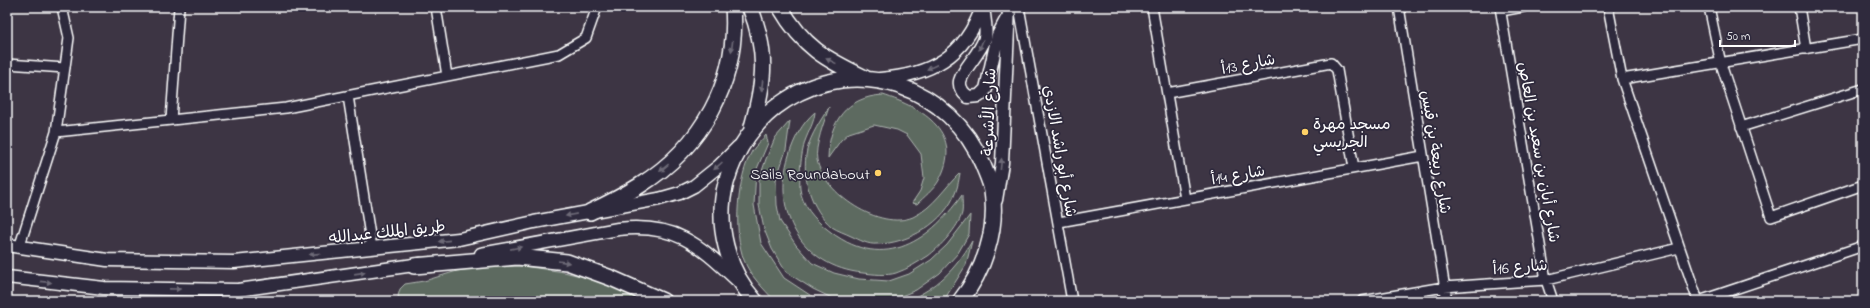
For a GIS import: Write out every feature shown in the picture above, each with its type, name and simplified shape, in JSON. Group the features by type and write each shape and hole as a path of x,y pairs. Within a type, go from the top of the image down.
{"main road":[{"path":"590,212 620,197 655,175 686,147 701,129 714,109 724,85 733,44 733,7"},
{"path":"749,135 762,92 763,61 761,44 750,7"},
{"path":"780,7 800,36 812,49 824,58 871,79 896,85 929,100 949,114 962,129 978,154 992,191 993,216 986,254 979,273 964,297"},
{"path":"755,301 741,283 726,246 722,208 729,172 749,135 764,116 778,104 798,93 828,82 871,79"},
{"path":"414,266 517,257 567,262 611,278 663,301"}],"street":[{"path":"19,248 56,132 69,38 62,7"},
{"path":"171,120 179,7"},
{"path":"436,7 447,76"},
{"path":"56,132 286,108 559,54 586,38 597,7"},
{"path":"871,79 915,74 941,62 962,45 970,34 982,7"},
{"path":"982,7 986,26 985,38 977,55 960,81 963,93 968,97 979,96 986,89 998,35 1008,12"},
{"name":"شارع أبو راشد الازدي","path":"1019,7 1059,222 1072,301"},
{"path":"1152,7 1185,199"},
{"name":"شارع ربيعة بن قيس","path":"1399,7 1447,301"},
{"path":"1500,9 1523,7"},
{"path":"1608,7 1622,79 1698,301 1863,246"},
{"path":"1710,7 1721,64 1771,217 1863,185"},
{"path":"1799,7 1806,49"},
{"name":"شارع أبان بن سعيد بن العاص","path":"1500,9 1546,280 1553,301"},
{"name":"شارع الأشرعة","path":"993,216 1002,163 1008,12"},
{"path":"1622,79 1721,64 1863,39"},
{"name":"شارع 13أ","path":"1167,93 1328,63 1334,65 1337,70 1354,168"},
{"path":"7,64 65,68"},
{"path":"1741,127 1863,89"},
{"path":"348,96 372,248"},
{"name":"طريق الملك عبدالله","path":"7,245 107,260 234,262 459,239 659,199 680,193 694,186 719,166 749,135"},
{"name":"شارع 14أ","path":"1059,222 1423,156"},
{"path":"7,277 104,288 238,290 414,266 635,228 671,232 687,238 704,249 741,283"},
{"name":"شارع 16أ","path":"1362,301 1444,287 1546,280 1679,248"}],"green space":[{"path":"883,95 898,100 925,115 936,125 943,136 947,150 945,165 936,185 917,204 912,203 920,191 924,178 921,154 907,135 897,130 874,125 849,133 841,140 828,158 832,133 842,114 850,106 859,101 870,97"},
{"path":"829,107 818,141 816,155 822,173 830,185 842,197 870,214 885,219 900,220 913,217 927,208 960,173 956,191 944,212 924,229 901,240 889,243 867,243 832,227 818,211 813,202 809,192 805,171 805,160 811,138"},
{"path":"815,112 801,158 800,177 800,189 803,201 813,216 827,229 847,242 866,249 884,250 901,247 918,239 934,227 948,213 962,195 962,211 960,219 943,243 917,263 892,274 863,273 842,269 823,260 808,248 796,233 788,216 784,197 785,176 793,143 802,126"},
{"path":"790,121 786,150 776,180 777,205 780,221 796,245 812,263 834,273 859,279 889,281 909,274 931,260 947,245 970,215 969,234 958,253 940,273 916,290 889,301 836,300 813,289 786,272 772,249 764,229 759,205 759,180 775,138"},
{"path":"766,135 768,143 756,171 754,205 761,243 784,278 819,301 775,301 754,277 744,260 738,235 738,205 740,190 747,162 752,151"},
{"path":"972,241 966,265 944,300 907,301 928,290 945,277 959,261"},
{"path":"523,266 564,272 605,282 649,301 400,301 398,296 400,289 405,284 424,281 457,271 482,267"}],"place":[{"name":"مسجد مهرة الجريسي","path":"1305,132"},
{"name":"Sails Roundabout","path":"878,173"}]}
